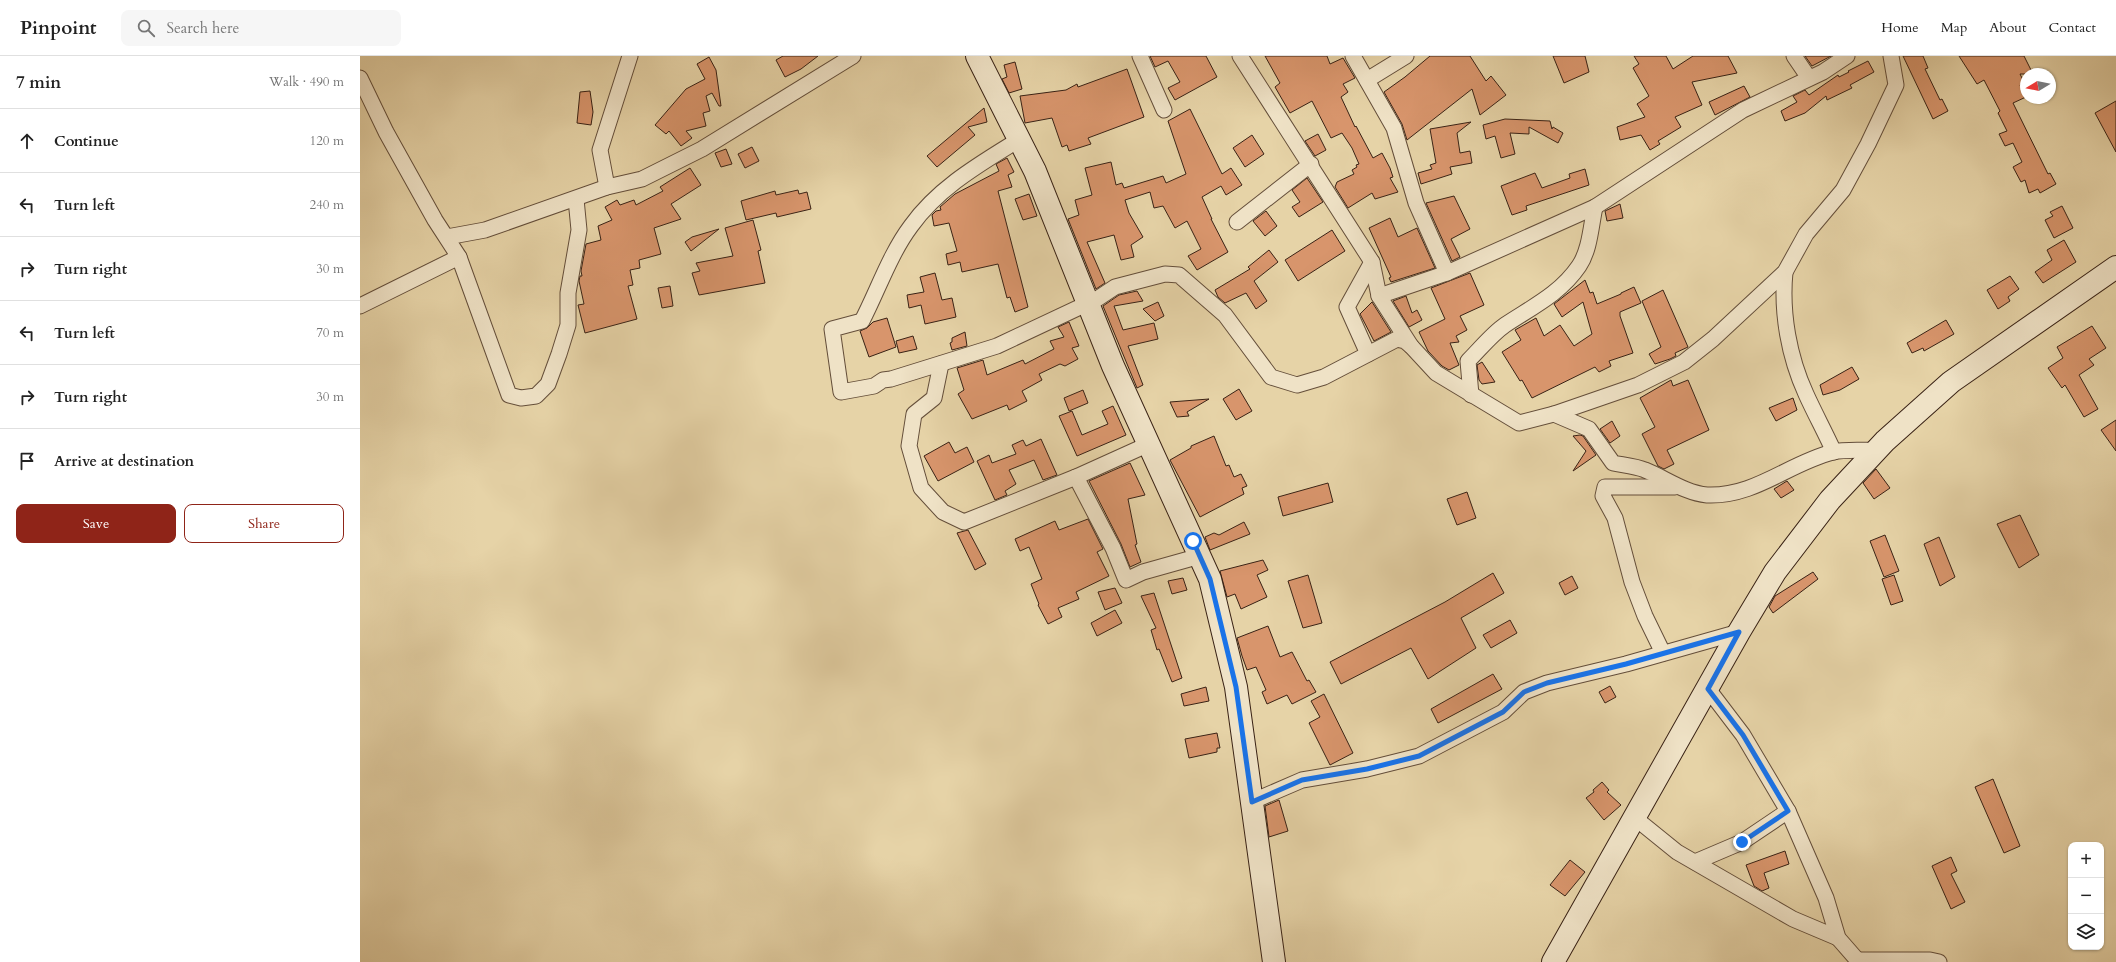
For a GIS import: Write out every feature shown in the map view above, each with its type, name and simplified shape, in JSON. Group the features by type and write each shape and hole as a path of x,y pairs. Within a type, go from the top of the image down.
{"street":[{"path":"607,188 600,150 630,56"},
{"path":"447,237 485,230 607,188 642,179 702,149 853,56"},
{"path":"977,56 1036,171 1113,366 1210,579 1236,687 1274,962"},
{"path":"1140,56 1164,110"},
{"path":"1240,56 1311,164 1372,262 1379,296 1411,346"},
{"path":"1353,56 1394,128 1416,203 1447,273"},
{"path":"1367,80 1406,56"},
{"path":"1794,56 1809,78"},
{"path":"1379,296 1447,273 1595,207 1743,110 1809,78 1847,56"},
{"path":"1020,140 951,183 911,226 893,255 862,321 832,329 841,392 874,386 883,380 891,379 997,346 1087,302 1097,299 1115,287 1165,274 1179,275 1225,315 1271,376 1298,385 1324,377 1397,339 1405,341 1411,346 1436,373 1519,423 1554,414 1638,385 1684,362 1713,339 1785,272 1806,234 1843,190 1868,144 1896,85 1891,56"},
{"path":"360,78 386,132 435,220 460,257 509,395 521,398 536,396 548,384 568,325 568,293 579,230 576,199"},
{"path":"1237,222 1311,164"},
{"path":"1471,395 1468,361 1504,325 1533,309 1561,287 1580,265 1588,240 1595,207"},
{"path":"360,306 460,257"},
{"path":"1368,354 1347,307 1372,262"},
{"path":"1553,962 1739,632 1775,572 1830,500 1876,450 1951,382 2116,267"},
{"path":"1785,272 1782,298 1790,349 1805,393 1834,452"},
{"path":"941,364 934,398 914,414 910,446 921,488 943,512 964,522 1076,477 1149,444"},
{"path":"1554,414 1589,429 1613,463 1644,469 1680,487 1707,495 1737,492 1760,486 1778,475 1834,452 1876,450"},
{"path":"1076,477 1113,548 1126,580 1143,572 1200,556"},
{"path":"1663,653 1645,616 1632,582 1615,518 1603,496 1605,487 1680,487"},
{"path":"1252,802 1302,780 1367,769 1419,756 1503,712 1524,692 1547,683 1626,664 1739,632"},
{"path":"1708,689 1743,735 1788,811 1826,898 1838,938 1858,961 1930,960 1939,962"},
{"path":"1695,862 1742,842 1788,811"},
{"path":"1634,818 1677,852 1793,919 1838,938"}],"building":[{"path":"783,56 818,56 801,69 785,77 776,60"},
{"path":"1150,56 1206,56 1217,77 1175,100 1168,88 1180,82 1168,61 1155,67"},
{"path":"1265,56 1327,56 1330,64 1343,58 1355,78 1343,84 1348,92 1341,97 1355,127 1356,126 1373,158 1382,153 1393,177 1390,178 1398,192 1375,199 1372,193 1348,208 1335,187 1337,182 1354,174 1352,170 1359,164 1352,148 1342,133 1331,138 1312,101 1290,113 1275,87 1280,83"},
{"path":"1430,56 1470,56 1486,81 1491,76 1506,95 1480,115 1472,89 1407,140 1402,124 1384,92"},
{"path":"1553,56 1585,56 1589,72 1564,83"},
{"path":"1634,56 1666,56 1673,69 1693,56 1728,56 1737,73 1692,82 1702,105 1675,117 1681,127 1658,141 1660,144 1650,150 1641,135 1620,140 1617,127 1645,117 1637,104 1649,96 1633,68 1639,64"},
{"path":"1805,56 1831,56 1812,66"},
{"path":"1903,56 1923,56 1928,68 1925,69 1940,100 1942,99 1948,111 1933,119"},
{"path":"1959,56 2024,56 2030,68 2020,68 2020,100 2013,103 2048,174 2050,173 2056,184 2040,193 2038,189 2029,193 2025,180 2021,182 2013,167 2022,162 2013,143 2005,146 1999,134 2007,131 1998,113 2000,111 1984,80 1977,84"},
{"path":"709,57 716,70 721,106 719,106 712,93 706,96 710,111 703,113 706,126 686,131 692,138 681,146 669,131 666,134 655,125 686,89 705,79 697,64"},
{"path":"1868,61 1874,72 1850,85 1852,88 1827,100 1826,96 1805,113 1785,121 1781,111 1797,102 1793,96 1805,90 1809,95 1838,75 1839,77"},
{"path":"1015,62 1022,89 1009,93 1002,79 1007,77 1004,65"},
{"path":"1127,69 1144,117 1088,138 1091,144 1069,151 1067,145 1062,147 1052,118 1025,123 1020,96 1066,90 1077,84 1078,87"},
{"path":"1744,86 1750,97 1715,115 1709,102"},
{"path":"590,91 593,112 591,125 577,123 580,92"},
{"path":"2116,101 2116,152 2095,113"},
{"path":"984,108 987,122 968,127 975,135 937,167 927,156"},
{"path":"1190,109 1222,174 1231,168 1242,185 1226,195 1221,186 1202,197 1211,219 1228,252 1197,270 1188,256 1201,249 1187,221 1175,228 1163,206 1154,208 1150,192 1125,200 1129,213 1143,237 1131,245 1134,257 1121,260 1114,235 1087,242 1105,283 1096,289 1068,219 1079,215 1075,200 1092,195 1085,168 1111,162 1116,185 1122,183 1124,188 1163,176 1166,183 1186,174 1168,121"},
{"path":"1505,119 1550,121 1552,129 1553,127 1563,133 1558,143 1529,127 1529,134 1510,133 1515,154 1501,158 1495,136 1486,139 1483,125"},
{"path":"1471,122 1457,133 1460,153 1470,151 1472,163 1450,167 1452,174 1421,184 1418,173 1432,169 1430,165 1436,163 1430,129"},
{"path":"1318,134 1326,150 1315,156 1305,141"},
{"path":"1252,135 1264,154 1245,167 1233,148"},
{"path":"752,147 759,161 745,168 738,154"},
{"path":"726,149 732,164 721,167 715,153"},
{"path":"1007,158 1014,172 1008,175 1012,187 998,191 1028,307 1015,312 1010,297 1007,298 998,264 962,272 960,262 948,265 946,254 957,251 949,223 934,226 932,215 936,211 941,210 940,207 955,194 999,171 996,164"},
{"path":"690,168 701,185 671,204 681,219 654,228 661,254 639,260 640,268 630,270 633,285 628,286 637,319 585,333 578,305 584,304 579,281 580,276 582,276 581,271 586,244 601,240 598,226 612,220 605,207 617,200 620,205 634,200 636,205 663,191 660,187"},
{"path":"1585,169 1589,185 1526,206 1527,210 1512,215 1501,186 1535,173 1542,188 1570,178 1569,174"},
{"path":"1307,178 1323,202 1299,217 1292,207 1300,202 1292,190"},
{"path":"798,190 799,194 807,192 811,209 777,217 776,213 746,220 741,201 775,191 776,195"},
{"path":"1029,194 1037,216 1023,220 1015,199"},
{"path":"1454,196 1470,229 1451,239 1460,257 1452,261 1426,203"},
{"path":"1620,204 1623,218 1607,221 1605,211"},
{"path":"2062,206 2073,228 2054,238 2045,220 2053,216 2050,212"},
{"path":"1266,211 1277,226 1265,236 1253,221"},
{"path":"1390,218 1398,237 1417,228 1435,268 1391,282 1389,278 1391,277 1369,228"},
{"path":"753,220 761,250 758,251 765,283 699,295 692,273 700,271 696,263 733,256 725,228"},
{"path":"719,229 691,251 685,242 692,237"},
{"path":"1332,230 1345,251 1298,281 1285,260"},
{"path":"2064,240 2076,262 2043,283 2035,272 2052,260 2047,250"},
{"path":"1269,250 1278,262 1254,281 1267,301 1256,309 1246,293 1225,303 1218,297 1215,290 1250,269 1248,267"},
{"path":"935,273 942,300 952,298 956,317 925,324 921,305 909,308 907,295 924,292 920,277"},
{"path":"1470,273 1484,305 1460,316 1467,330 1456,336 1459,342 1450,343 1459,365 1449,370 1442,366 1428,351 1419,332 1445,319 1431,288"},
{"path":"2010,276 2019,289 2008,297 2010,301 1998,309 1987,290"},
{"path":"1585,280 1590,293 1593,292 1597,304 1634,287 1641,303 1620,312 1620,316 1633,353 1609,361 1611,366 1599,372 1595,367 1532,398 1522,380 1520,381 1502,352 1521,340 1515,330 1536,318 1544,336 1560,325 1574,346 1592,334 1583,302 1562,317 1554,304"},
{"path":"670,286 673,306 662,308 658,288"},
{"path":"1663,290 1688,347 1675,353 1676,356 1655,364 1649,354 1661,347 1642,301"},
{"path":"1137,291 1143,301 1114,306 1123,330 1154,323 1158,339 1128,346 1143,385 1137,388 1103,306 1119,295"},
{"path":"1406,296 1412,313 1417,310 1422,320 1409,327 1393,301"},
{"path":"1158,302 1164,316 1155,321 1143,309"},
{"path":"1372,302 1391,332 1374,341 1360,314"},
{"path":"887,318 896,347 869,357 860,331 867,328 873,322"},
{"path":"1946,320 1954,334 1924,351 1923,348 1912,353 1907,343"},
{"path":"1069,322 1079,346 1072,348 1078,359 1065,366 1060,364 1039,374 1042,380 1022,391 1027,401 1009,410 1007,405 972,419 958,394 964,390 957,368 983,360 987,375 1023,360 1025,364 1054,349 1050,341 1064,337 1058,327"},
{"path":"2092,326 2106,348 2089,359 2094,365 2079,375 2098,409 2084,417 2065,385 2062,388 2048,368 2063,358 2057,347"},
{"path":"965,332 967,346 952,350 950,343 952,342 952,338"},
{"path":"913,336 917,349 899,353 896,341"},
{"path":"1482,362 1495,382 1482,384 1479,380 1477,365"},
{"path":"1852,367 1859,379 1840,390 1823,395 1820,385"},
{"path":"1671,380 1673,386 1688,380 1709,430 1667,450 1674,464 1664,469 1658,466 1642,434 1655,427 1640,398"},
{"path":"1239,389 1252,411 1236,420 1223,399"},
{"path":"1083,390 1088,403 1069,411 1064,398"},
{"path":"1793,398 1797,410 1776,421 1769,408"},
{"path":"1209,399 1187,412 1189,416 1177,417 1170,402"},
{"path":"1113,406 1126,435 1077,456 1059,416 1072,411 1082,435 1108,424 1102,411"},
{"path":"2116,420 2116,451 2101,430"},
{"path":"1612,421 1620,436 1610,443 1600,429"},
{"path":"1214,436 1226,466 1229,465 1234,477 1241,474 1247,486 1242,488 1244,494 1200,517 1170,460 1191,448 1191,446"},
{"path":"1573,436 1583,436 1596,455 1573,471 1586,451"},
{"path":"1041,439 1057,475 1043,480 1034,460 1009,470 1016,484 1005,491 1007,495 995,500 977,461 989,455 992,463 1016,454 1012,445 1023,440 1026,446"},
{"path":"949,442 955,453 967,447 974,462 938,481 924,456"},
{"path":"1130,463 1145,495 1128,499 1137,544 1135,545 1141,562 1130,567 1121,544 1089,481"},
{"path":"1876,469 1890,488 1874,499 1863,483"},
{"path":"1787,481 1794,490 1781,498 1774,489"},
{"path":"1328,483 1333,502 1283,516 1278,497"},
{"path":"1467,492 1476,518 1457,525 1447,499"},
{"path":"2020,515 2039,555 2019,568 1997,524"},
{"path":"1088,519 1103,549 1097,552 1109,576 1076,592 1079,599 1058,608 1062,617 1048,624 1038,605 1039,604 1031,584 1042,579 1029,547 1020,551 1015,539 1055,521 1059,530"},
{"path":"1244,522 1250,534 1210,550 1205,537 1214,533 1219,535"},
{"path":"968,530 986,564 975,570 957,533"},
{"path":"1885,535 1899,571 1884,577 1870,541"},
{"path":"1939,537 1955,577 1940,586 1924,544"},
{"path":"1263,560 1268,570 1257,575 1267,597 1241,609 1235,594 1227,597 1220,571"},
{"path":"1813,572 1818,579 1773,613 1769,607 1775,596"},
{"path":"1493,573 1504,593 1461,618 1476,648 1428,679 1411,648 1341,684 1330,662 1445,602"},
{"path":"1308,575 1322,623 1303,628 1288,581"},
{"path":"1894,575 1903,601 1891,605 1882,579"},
{"path":"1572,576 1578,588 1565,595 1559,583"},
{"path":"1183,578 1187,590 1172,594 1168,581"},
{"path":"1115,588 1122,603 1105,610 1098,592"},
{"path":"1154,593 1182,678 1172,682 1159,649 1157,650 1151,630 1156,628 1141,596"},
{"path":"1115,610 1122,623 1097,636 1091,623"},
{"path":"1510,620 1517,633 1491,648 1483,635"},
{"path":"1268,626 1280,657 1292,652 1307,681 1309,680 1316,692 1292,704 1287,695 1267,704 1262,692 1266,690 1256,667 1247,670 1242,656 1237,638"},
{"path":"1493,674 1502,689 1438,723 1431,709"},
{"path":"1610,686 1616,697 1605,703 1599,692"},
{"path":"1206,687 1209,701 1184,706 1181,694"},
{"path":"1324,694 1353,753 1330,765 1309,723 1320,717 1311,701"},
{"path":"1217,733 1220,748 1217,748 1217,752 1189,758 1185,739"},
{"path":"1993,779 2020,846 2004,853 1975,787"},
{"path":"1602,782 1609,790 1607,792 1621,805 1604,820 1586,798 1594,792 1593,790"},
{"path":"1279,800 1288,831 1269,837 1265,806"},
{"path":"1785,851 1789,864 1764,873 1769,888 1762,891 1754,886 1746,865"},
{"path":"1951,857 1957,871 1951,874 1965,902 1951,909 1932,866"},
{"path":"1570,860 1585,872 1565,896 1550,885"}],"route":[{"path":"1193,541 1210,579 1236,687 1252,802 1302,780 1367,769 1419,756 1503,712 1524,692 1547,683 1626,664 1739,632 1708,689 1743,735 1788,811 1742,842"}]}
